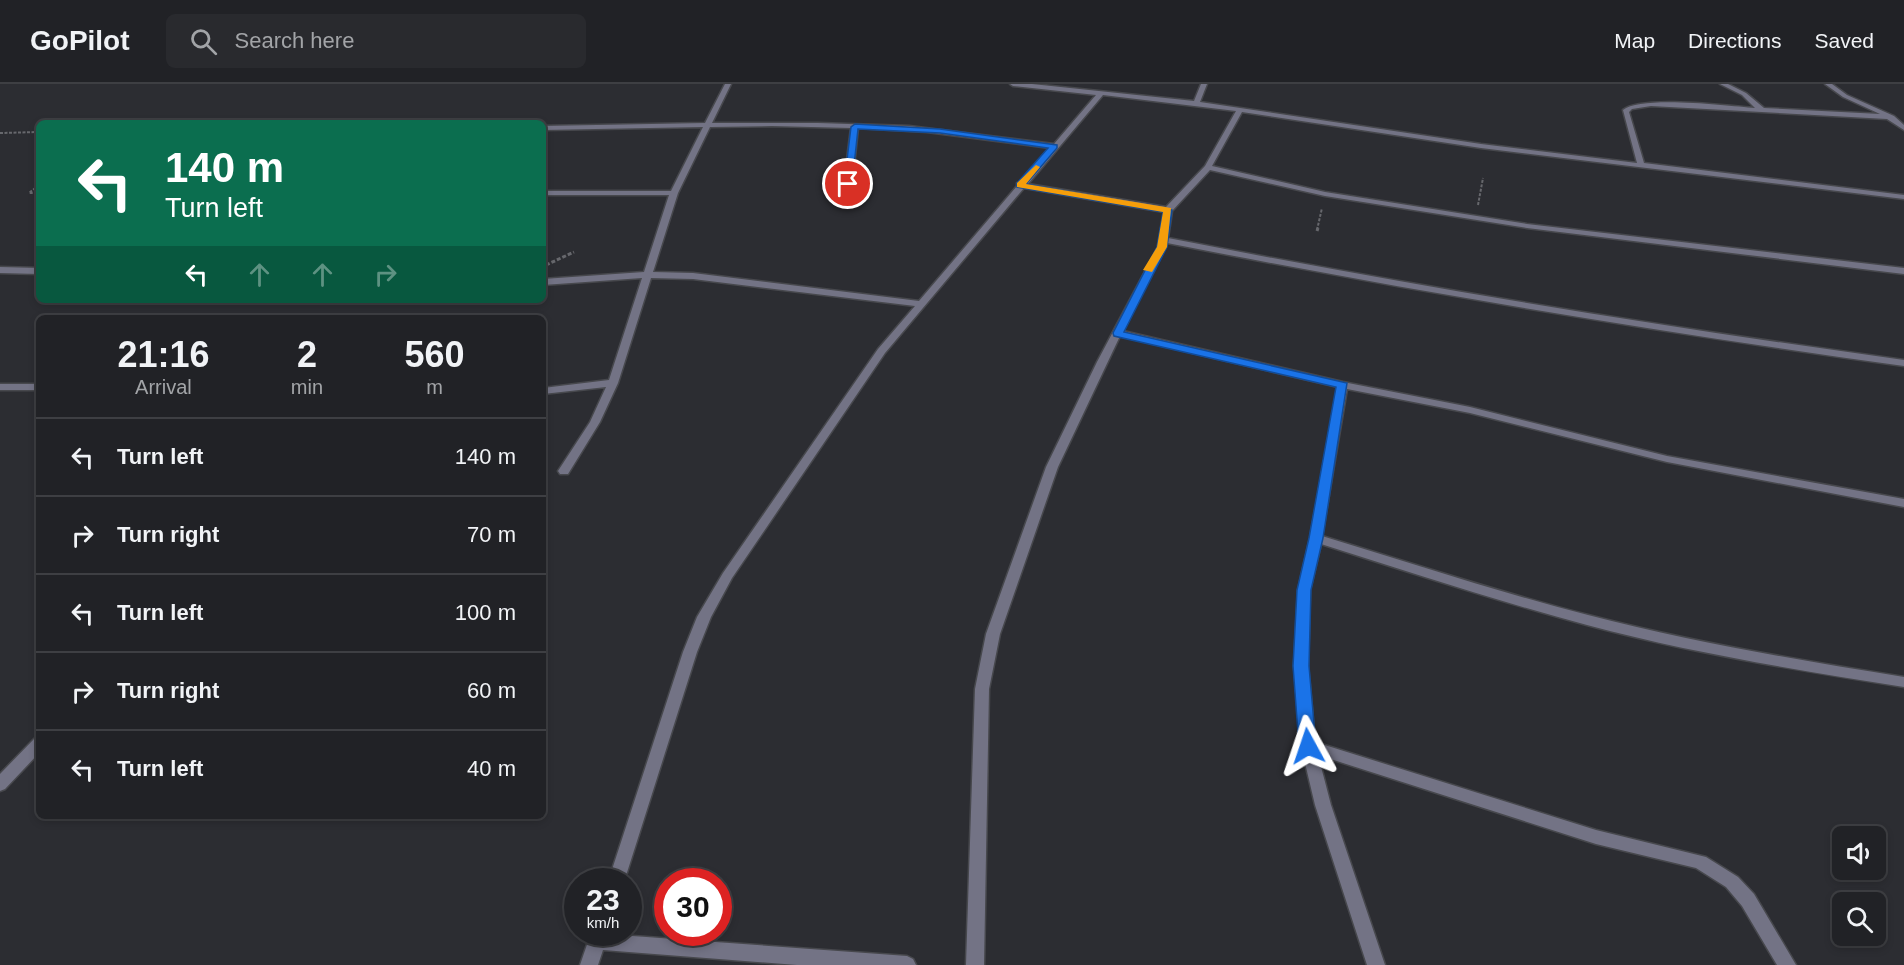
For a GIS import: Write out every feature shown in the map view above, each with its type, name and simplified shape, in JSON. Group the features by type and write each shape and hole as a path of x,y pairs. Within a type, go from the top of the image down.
{"street":[{"path":"564,471 595,422 614,383 646,275 674,193 728,84"},
{"path":"1013,84 1066,87 1196,103 1480,146 1904,197"},
{"path":"1196,103 1204,84"},
{"path":"1724,84 1744,94 1762,110"},
{"path":"1828,84 1841,94 1892,117 1904,128"},
{"path":"621,868 690,652 704,617 727,576 881,351 1020,185 1101,93"},
{"path":"1641,165 1625,111 1627,108 1651,104 1892,117"},
{"path":"975,965 982,689 993,634 1052,467 1163,240 1168,210 1208,167 1240,109"},
{"path":"546,128 708,125 855,127 940,131 1054,147"},
{"path":"848,184 855,127"},
{"path":"1208,167 1325,194 1476,217 1904,271"},
{"path":"1020,185 1168,210"},
{"path":"546,193 674,193"},
{"path":"1163,240 1450,294 1778,346 1904,363"},
{"path":"0,270 36,271"},
{"path":"546,282 646,275 731,279 922,304"},
{"path":"1118,333 1343,385 1480,412 1667,459 1904,502"},
{"path":"546,391 614,383"},
{"path":"1343,385 1316,538 1304,590 1301,666 1308,746 1323,805 1376,965"},
{"path":"0,387 36,387"},
{"path":"1316,538 1479,590 1589,620 1704,646 1904,682"},
{"path":"0,784 36,746"},
{"path":"1308,746 1596,837 1700,862 1732,882 1748,900 1787,965"},
{"path":"642,941 908,965"},
{"path":"589,965 595,946"}],"path":[{"path":"0,133 36,132"},
{"path":"1476,217 1483,177"},
{"path":"36,187 29,193 36,194"},
{"path":"1317,231 1325,194"},
{"path":"546,266 574,252"}],"slow traffic":[{"path":"1036,167 1020,185 1168,210 1162,247 1148,270"}],"route":[{"path":"848,184 855,127 940,131 1054,147 1020,185 1168,210 1162,247 1151,264 1118,333 1343,385 1316,538 1304,590 1301,666 1308,746"}]}
